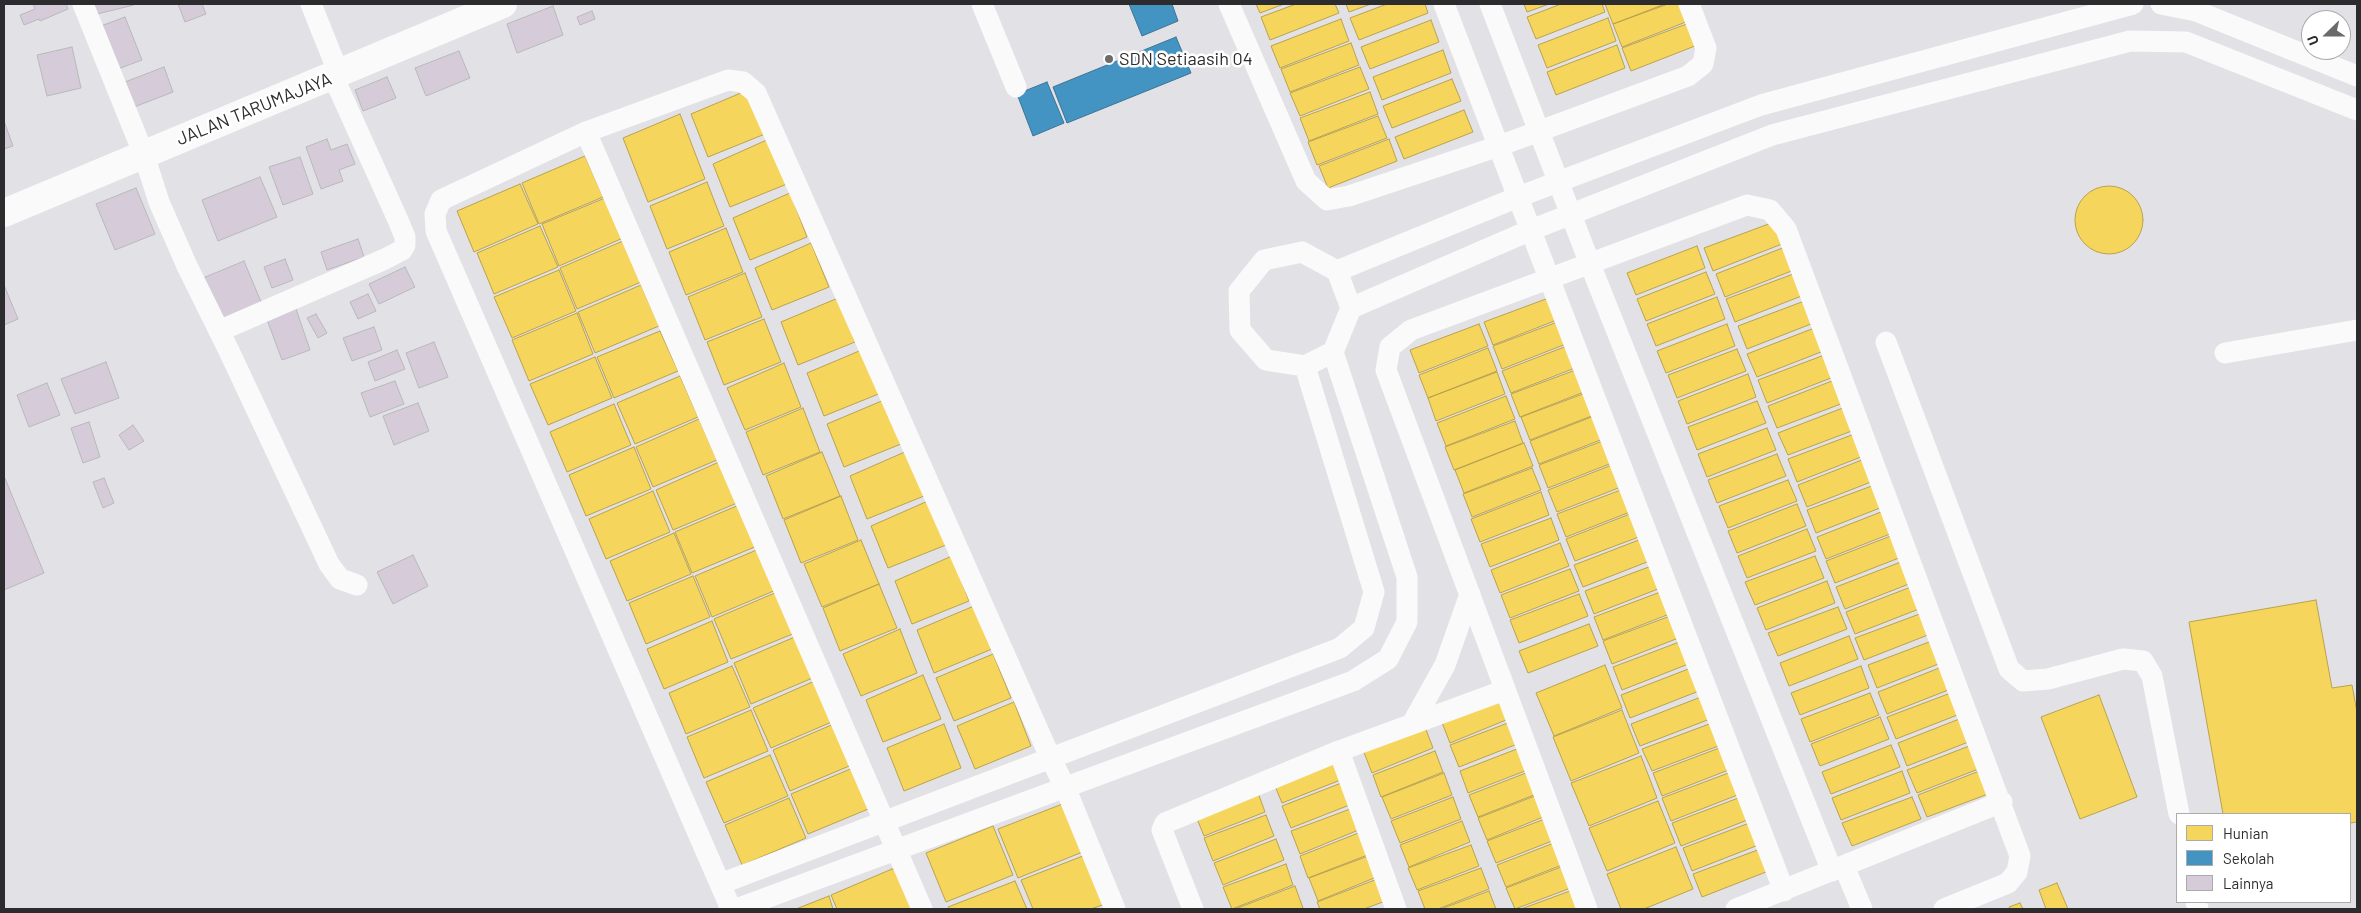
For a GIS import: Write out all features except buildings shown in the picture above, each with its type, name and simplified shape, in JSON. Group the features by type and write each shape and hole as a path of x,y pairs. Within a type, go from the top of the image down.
{"street":[{"path":"83,4 143,153 159,202 183,258 329,564 340,579 357,585"},
{"path":"219,331 384,259 402,250 405,245 405,237 337,73 311,4"},
{"name":"JALAN TARUMAJAYA","path":"4,213 143,153 503,4"},
{"path":"982,4 1016,86"},
{"path":"1229,4 1306,182 1326,200 1350,196 1499,146 1688,76 1703,64 1706,48 1689,4"},
{"path":"1444,4 1784,891"},
{"path":"1490,4 1590,264 1838,868 1862,909"},
{"path":"1336,271 1558,181 1761,105 2133,4"},
{"path":"2161,4 2196,11 2357,76"},
{"path":"1351,308 1531,230 1772,135 2130,41 2186,42 2357,110"},
{"path":"731,909 436,231 435,214 441,200 586,132 728,80 743,82 756,93 1050,757 1065,787 1115,909"},
{"path":"1761,105 1772,135"},
{"path":"586,132 922,909"},
{"path":"1587,909 1386,370 1390,346 1411,330 1747,205 1770,210 1786,229 2002,802 2020,856 2017,872 2008,883 1944,909"},
{"path":"736,909 1353,681 1388,659 1407,622 1407,577 1333,352 1351,308 1336,271 1302,252 1264,260 1239,291 1240,330 1266,360 1305,366 1333,352"},
{"path":"2225,353 2357,330"},
{"path":"1886,342 2009,669 2023,681 2048,679 2123,658 2143,661 2152,676 2179,813"},
{"path":"720,884 1340,648 1364,628 1374,592 1305,366"},
{"path":"1412,724 1445,665 1470,594"},
{"path":"1193,909 1162,830 1164,823 1339,751 1505,690"},
{"path":"1339,751 1396,909"},
{"path":"1736,909 2002,802"}],"place":[{"name":"SDN Setiaasih 04","path":"1109,59"}]}
